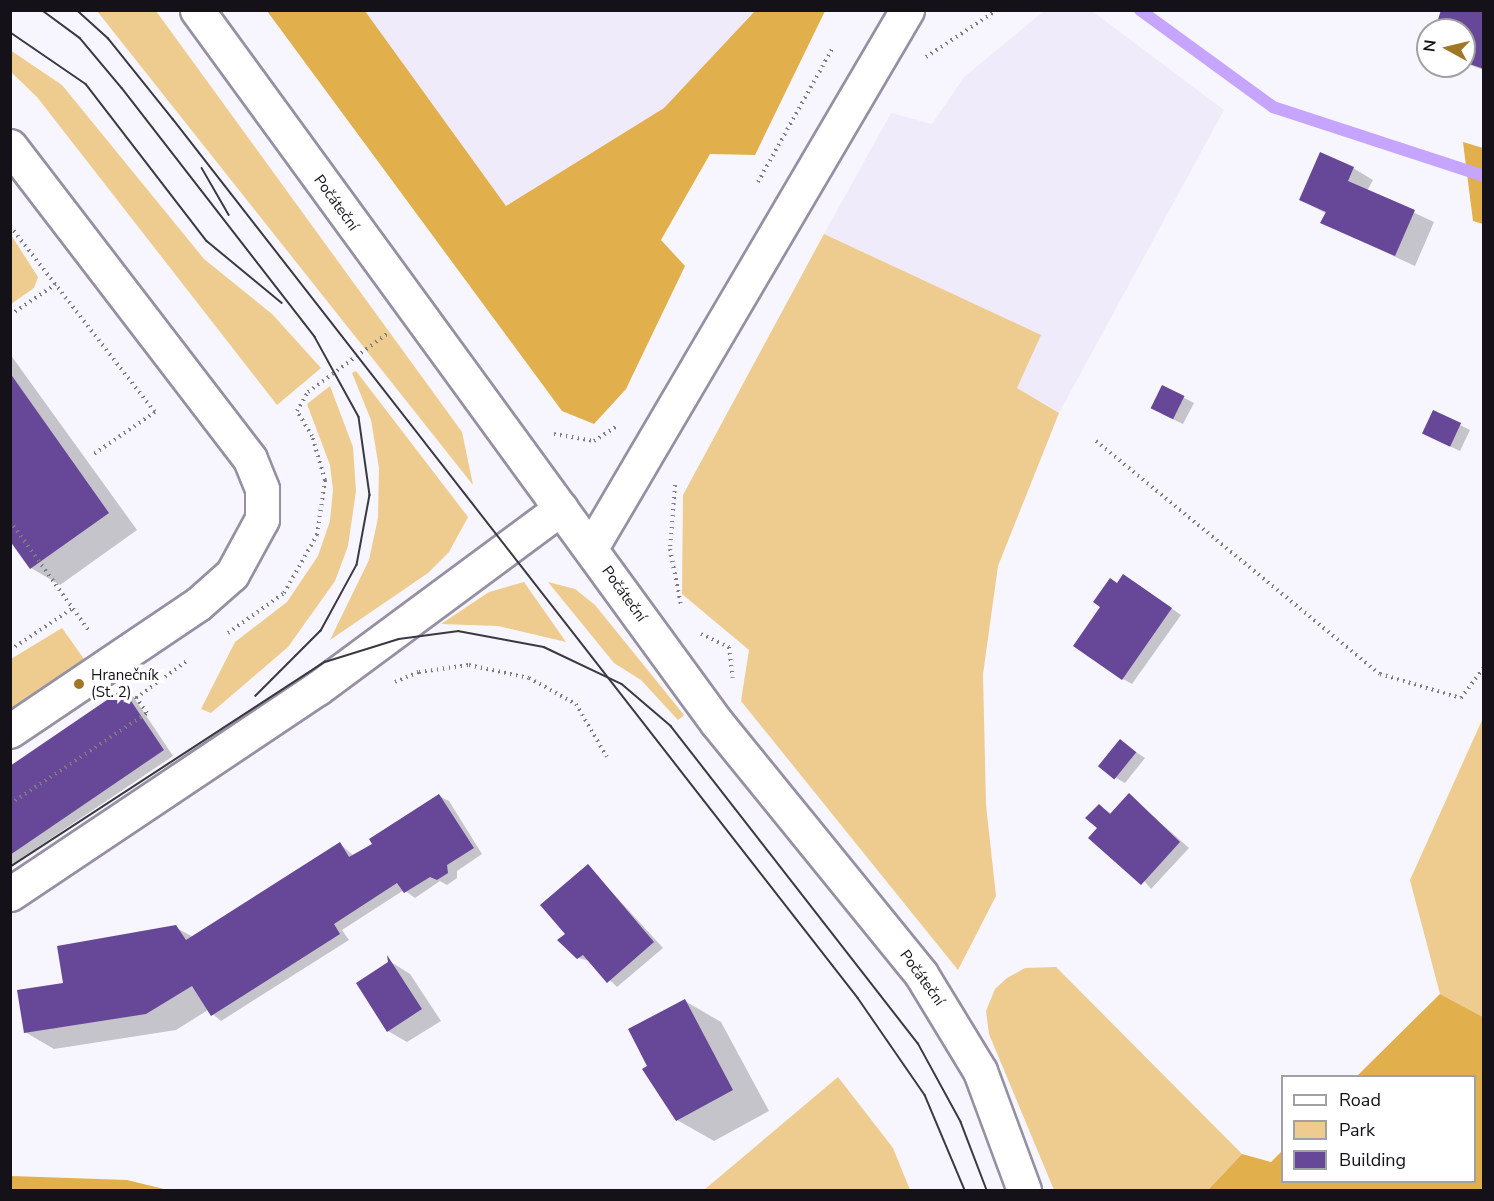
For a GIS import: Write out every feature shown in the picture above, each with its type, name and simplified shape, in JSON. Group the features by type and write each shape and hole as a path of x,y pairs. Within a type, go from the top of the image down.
{"street":[{"name":"Počáteční","path":"196,10 717,723 921,974 980,1071 1024,1191"},
{"path":"591,548 907,10"},
{"path":"10,146 250,459 262,489 262,519 232,574 198,604 10,731"},
{"path":"10,894 318,688 561,508"}],"path":[{"path":"918,62 997,10"},
{"path":"752,194 832,49"},
{"path":"10,226 155,411 94,454"},
{"path":"10,315 56,284"},
{"path":"545,423 552,433 594,441 625,421"},
{"path":"1096,441 1380,674 1461,699 1484,668"},
{"path":"676,474 670,549 682,608"},
{"path":"10,650 73,608"},
{"path":"692,629 729,647 735,668 717,723"},
{"path":"388,685 419,672 469,665 529,678 576,704 607,757"}],"shaded area":[{"path":"267,11 365,11 506,206 664,108 755,11 825,11 755,155 710,154 661,240 685,266 626,389 594,424 562,411"},
{"path":"365,11 755,11 664,108 506,206"},
{"path":"1044,11 1092,11 1224,110 1059,413 1017,388 1040,335 824,234 891,113 932,124 964,77"},
{"path":"1463,142 1483,148 1483,224 1473,221"},
{"path":"1440,994 1483,1017 1483,1190 1208,1190 1242,1154 1271,1162 1281,1152 1281,1183 1476,1183 1476,1075 1358,1075"},
{"path":"11,1176 127,1180 168,1190 11,1190"}],"green space":[{"path":"97,11 156,11 462,432 473,485"},
{"path":"10,50 62,85 204,259 272,314 321,368 277,405 37,97 11,72"},
{"path":"824,234 1041,335 1017,388 1059,413 998,566 983,674 986,805 996,896 958,970 741,701 749,650 682,594 683,495"},
{"path":"11,235 38,277 34,288 11,304"},
{"path":"356,371 468,517 449,552 428,573 330,640 369,560 378,518 379,468 371,420 352,373"},
{"path":"330,386 353,447 356,491 348,546 335,581 288,647 211,713 201,709 235,642 287,602 318,556 330,521 333,490 330,465 307,404"},
{"path":"524,582 566,642 498,626 441,624 489,592"},
{"path":"548,582 575,589 595,605 684,715 678,720 641,680 614,663"},
{"path":"62,628 84,659 11,708 11,659"},
{"path":"1483,718 1483,1017 1440,994 1410,880"},
{"path":"1056,967 1242,1154 1208,1190 1054,1190 989,1034 986,1011 995,989 1007,978 1025,968"},
{"path":"838,1077 893,1148 910,1190 704,1190"}],"building":[{"path":"1441,10 1484,10 1484,69 1476,66 1476,18 1438,18"},
{"path":"1320,152 1354,167 1348,181 1415,210 1395,256 1320,223 1326,212 1299,200"},
{"path":"10,373 109,513 30,569 10,541"},
{"path":"1162,385 1184,396 1173,419 1151,408"},
{"path":"1433,410 1461,423 1450,447 1422,434"},
{"path":"1123,574 1172,608 1122,680 1073,646 1100,607 1093,602 1110,578 1117,583"},
{"path":"123,689 164,750 10,855 10,766"},
{"path":"1120,739 1136,752 1114,779 1098,766"},
{"path":"1129,793 1180,842 1141,885 1088,838 1097,828 1085,818 1099,804 1110,814"},
{"path":"439,794 474,848 447,865 448,873 437,880 430,877 404,893 397,883 334,924 340,934 211,1016 192,986 146,1014 24,1033 17,990 63,983 57,946 176,925 186,940 340,842 349,857 372,844 369,839"},
{"path":"588,864 654,942 607,983 583,955 577,959 557,940 565,934 540,905"},
{"path":"387,955 422,1009 387,1032 356,983 388,962"},
{"path":"685,999 733,1090 676,1121 642,1069 647,1066 628,1029"}],"waterway":[{"path":"1140,10 1273,107 1484,176"}],"tram line":[{"path":"42,10 80,38 122,88 315,337 359,417 370,495 357,565 321,631 256,696"},
{"path":"77,10 108,38 173,119 858,998 925,1095 965,1190"},
{"path":"10,32 86,84 207,241 282,303"},
{"path":"202,168 229,215"},
{"path":"10,867 325,662 399,639 458,631 544,647 622,684 671,726 918,1043 961,1122 987,1190"}],"place":[{"name":"Hranečník (St. 2)","path":"79,684"}]}
